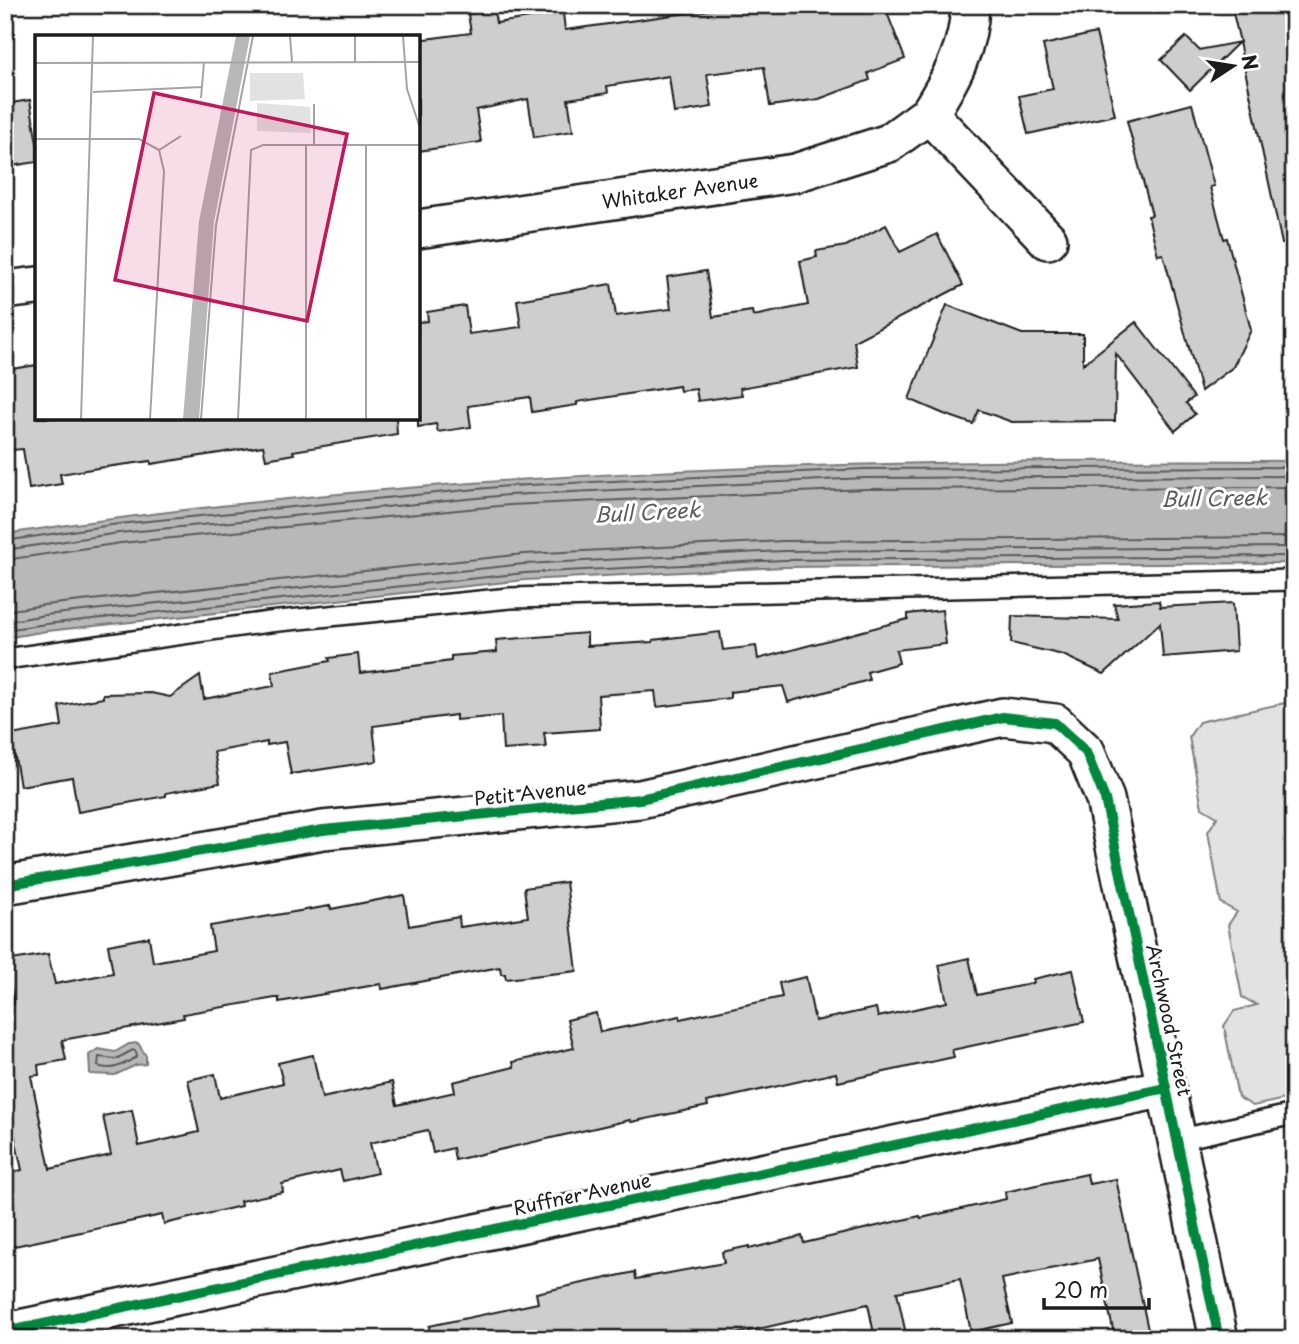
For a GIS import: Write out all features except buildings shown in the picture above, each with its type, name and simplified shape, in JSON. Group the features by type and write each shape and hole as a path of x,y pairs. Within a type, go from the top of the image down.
{"street":[{"path":"970,5 970,21 957,69 929,114 1048,240"},
{"name":"Whitaker Avenue","path":"420,229 795,173 889,143 929,114"},
{"path":"5,290 35,286"},
{"name":"Petit Avenue","path":"5,885 323,830 640,799 1003,717 1055,723"},
{"name":"Archwood Street","path":"1055,723 1086,752 1105,799 1219,1339"},
{"name":"Ruffner Avenue","path":"5,1332 1166,1088"}],"lane":[{"path":"5,659 269,622 510,598 1294,580"},
{"path":"1177,1140 1294,1114"}],"shaded area":[{"path":"1294,701 1294,997 1282,1000 1294,998 1294,1097 1253,1106 1238,1097 1224,1026 1234,1011 1257,1005 1242,997 1228,925 1237,912 1221,903 1208,832 1217,817 1202,808 1189,737 1199,722"}],"water":[{"name":"Bull Creek","path":"1294,461 1294,563 784,567 525,580 47,631 5,638 5,534 165,512 326,495 648,472 971,462"},
{"path":"138,1043 146,1056 146,1064 136,1065 115,1075 90,1074 89,1055 98,1049 115,1052 129,1044"}],"cycle path":[{"path":"5,885 323,830 640,799 1003,717 1055,723 1086,752 1105,799 1219,1339"},
{"path":"5,1332 1166,1088"}]}
